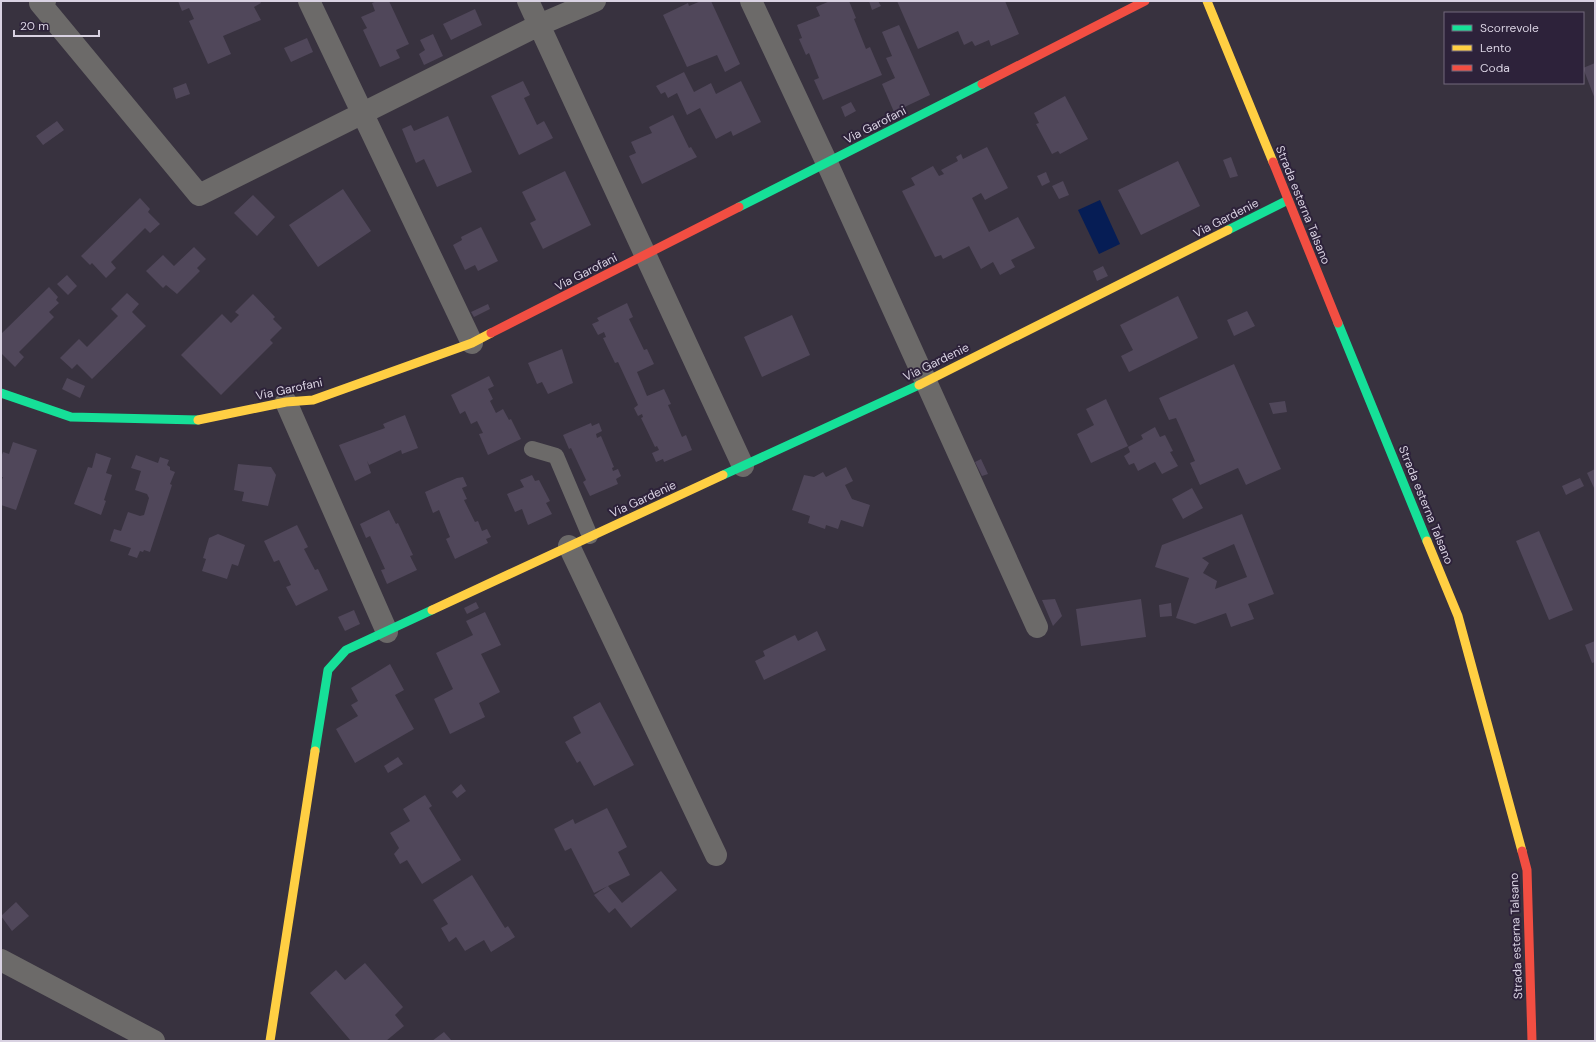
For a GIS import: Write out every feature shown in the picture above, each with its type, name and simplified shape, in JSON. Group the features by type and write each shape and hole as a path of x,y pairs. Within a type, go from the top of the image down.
{"street":[{"path":"45,1 40,3 199,195 539,25 595,1"},
{"path":"308,1 472,343"},
{"path":"528,1 743,466"},
{"path":"752,1 828,163 925,382 1037,627"},
{"name":"Via Garofani","path":"1,393 71,417 199,420 286,402 313,400 472,343 1145,1"},
{"name":"Strada esterna Talsano","path":"1207,1 1458,616 1526,870 1532,1041"},
{"name":"Via Gardenie","path":"270,1041 328,670 346,650 925,382 1288,200"},
{"path":"286,402 387,632"},
{"path":"570,546 716,855"},
{"path":"1,960 154,1041"}],"lane":[{"path":"532,449 556,456 590,536"}],"water":[{"path":"1100,200 1120,244 1099,254 1078,210"}],"building":[{"path":"178,1 260,1 261,3 254,7 261,20 223,36 231,54 208,64 189,21 194,19 189,8 182,11"},
{"path":"377,1 389,1 409,44 396,50 400,58 380,67 363,30 367,28 361,17 375,11 372,3"},
{"path":"701,1 711,1 740,64 725,72 717,55 687,67 663,15 688,3 689,6"},
{"path":"830,1 849,1 856,18 854,19 866,49 870,47 882,75 823,100 814,80 819,78 809,53 806,55 799,39 802,38 797,25 820,16 816,7"},
{"path":"869,1 878,1 881,6 872,10"},
{"path":"897,1 1005,1 1019,34 991,46 989,40 975,46 972,41 964,45 958,31 918,49"},
{"path":"475,9 482,25 451,40 443,24"},
{"path":"899,25 930,95 894,112 882,84 895,78 886,58 892,56 882,32"},
{"path":"433,34 443,56 424,65 419,54 425,50 420,40"},
{"path":"307,38 313,52 291,62 284,48"},
{"path":"1595,63 1595,99 1584,71 1584,68"},
{"path":"684,72 694,92 711,83 716,94 741,81 761,122 733,136 731,131 716,139 700,108 687,115 677,93 668,98 665,92 661,94 656,86"},
{"path":"523,81 530,95 524,98 537,125 544,121 553,138 519,155 491,96"},
{"path":"186,83 190,94 176,99 173,88"},
{"path":"1065,96 1088,139 1060,154 1058,151 1052,154 1036,124 1039,123 1034,113"},
{"path":"851,102 856,111 845,117 841,107"},
{"path":"673,115 689,148 691,147 697,157 642,184 629,156 636,153 631,142 652,133 649,127"},
{"path":"448,116 472,172 437,187 424,159 416,163 402,129 411,125 414,131"},
{"path":"57,121 64,130 43,145 36,136"},
{"path":"987,147 1008,188 985,200 981,193 972,198 989,232 1018,217 1035,248 1011,260 1015,267 1000,275 993,262 981,269 969,246 943,259 941,255 935,257 902,191 915,185 911,178 933,166 939,176 944,174 941,170 958,161 956,157 961,154 963,159"},
{"path":"1231,157 1238,176 1230,178 1223,160"},
{"path":"1178,161 1200,206 1141,235 1118,190"},
{"path":"565,171 591,225 543,249 530,223 536,220 522,192"},
{"path":"1046,172 1050,182 1042,186 1037,176"},
{"path":"1063,181 1069,195 1059,199 1052,186"},
{"path":"343,189 371,231 318,267 289,225"},
{"path":"253,195 275,217 257,236 234,213"},
{"path":"140,198 150,209 148,212 160,224 150,233 145,228 111,262 116,268 106,278 92,263 90,265 81,256"},
{"path":"481,227 498,261 478,271 475,265 465,270 453,245 462,240 461,237"},
{"path":"194,247 206,259 197,268 200,271 177,294 166,285 163,288 146,271 163,255 174,266"},
{"path":"1103,266 1108,276 1097,281 1093,271"},
{"path":"67,275 77,286 68,295 57,284"},
{"path":"49,287 58,297 56,300 59,303 49,312 54,317 19,352 24,357 15,367 1,353 1,334"},
{"path":"127,293 139,304 132,312 146,326 92,379 77,364 72,369 60,358 79,339 87,347 118,316 111,309"},
{"path":"253,294 275,317 273,319 282,328 270,340 273,343 221,395 181,355 222,314 231,323 239,315 235,312"},
{"path":"1178,296 1198,338 1129,372 1121,356 1133,350 1120,325"},
{"path":"627,303 633,317 629,319 644,350 647,349 654,364 637,372 647,396 664,389 671,404 668,405 682,437 686,435 692,450 664,462 663,459 656,462 652,453 659,450 657,446 655,447 641,418 643,417 642,414 638,416 634,408 638,405 618,362 615,363 603,338 606,337 604,332 598,335 592,324 599,321 597,318"},
{"path":"488,304 490,309 474,317 471,312"},
{"path":"1247,311 1255,326 1234,336 1227,320"},
{"path":"792,315 810,355 762,377 744,337"},
{"path":"562,349 573,383 548,394 542,382 537,384 528,363"},
{"path":"1234,364 1281,469 1246,485 1238,468 1200,485 1190,463 1195,461 1176,418 1169,420 1159,398"},
{"path":"489,376 494,386 488,389 493,399 490,401 496,413 503,409 509,420 511,419 521,439 488,455 479,434 483,433 477,421 471,424 465,411 460,414 451,395"},
{"path":"67,378 85,386 80,398 62,389"},
{"path":"1106,399 1128,446 1091,463 1077,434 1094,425 1086,409"},
{"path":"1285,401 1287,412 1273,414 1269,403"},
{"path":"405,415 418,448 402,454 401,450 369,465 367,461 371,473 355,481 339,445 385,428 383,424"},
{"path":"591,423 592,426 599,423 602,431 596,434 597,438 601,436 614,467 612,468 613,471 618,469 621,476 616,479 618,484 590,496 583,482 586,480 571,448 569,449 563,435"},
{"path":"1155,427 1160,437 1165,435 1173,451 1170,452 1178,466 1162,474 1155,462 1138,471 1134,463 1129,465 1124,456 1130,452 1128,447 1143,439 1141,435"},
{"path":"13,442 37,450 16,510 1,505 1,483 3,477 1,477 1,457 3,452 9,454"},
{"path":"96,453 111,458 106,473 112,475 101,515 74,504 88,467 92,468"},
{"path":"136,455 158,463 160,457 169,460 167,465 170,467 170,470 175,472 150,552 144,550 143,552 140,551 137,558 128,555 131,548 110,541 114,529 121,531 128,512 140,516 144,515 149,498 147,494 135,490 141,471 131,468"},
{"path":"981,459 988,474 982,476 975,462"},
{"path":"238,464 271,467 276,475 268,506 242,501 244,492 234,490"},
{"path":"846,467 853,481 845,485 852,499 870,505 863,527 841,520 838,529 826,525 825,529 808,523 810,516 792,510 804,475 814,477 823,472 826,477"},
{"path":"1595,469 1595,490 1587,473"},
{"path":"532,475 535,481 539,480 550,501 546,503 552,514 528,525 522,509 515,512 507,494 524,487 520,480"},
{"path":"463,477 467,486 462,488 467,499 464,500 475,522 478,521 482,531 487,529 491,537 486,539 488,543 455,559 446,539 450,537 439,510 433,513 425,492 457,478"},
{"path":"1580,478 1584,486 1566,495 1562,486"},
{"path":"1192,488 1203,508 1183,519 1172,499"},
{"path":"389,510 396,524 398,523 413,555 410,556 417,570 387,584 381,570 385,569 370,536 366,538 360,524"},
{"path":"1242,514 1274,594 1248,604 1254,619 1231,627 1226,613 1195,624 1176,618 1189,578 1155,567 1162,545","holes":["1234,544 1247,577 1215,589 1217,581 1203,573 1209,563 1202,558"]},
{"path":"297,525 308,547 304,549 315,570 318,569 328,590 296,606 286,587 291,585 279,560 274,562 264,541"},
{"path":"1539,531 1573,610 1549,620 1516,541"},
{"path":"218,534 245,545 238,566 232,564 227,579 202,571 206,559 203,558 209,538"},
{"path":"1055,599 1062,616 1053,626 1042,600"},
{"path":"1141,599 1146,637 1081,646 1076,609"},
{"path":"476,602 479,608 467,614 464,608"},
{"path":"1171,603 1172,616 1160,617 1159,605"},
{"path":"354,610 360,624 345,631 338,617"},
{"path":"485,612 501,645 481,654 500,692 479,703 485,717 450,734 434,699 453,689 436,653 473,635 466,621"},
{"path":"817,631 826,650 764,680 755,661 765,656 763,651 795,635 798,641"},
{"path":"1595,641 1595,662 1592,663 1585,645"},
{"path":"390,664 404,690 395,695 414,729 355,763 336,729 358,716 351,705 358,701 351,688"},
{"path":"600,702 634,765 594,786 580,761 577,763 565,742 581,733 573,717"},
{"path":"398,757 403,764 388,773 384,766"},
{"path":"461,784 466,791 457,798 452,792"},
{"path":"425,795 432,806 429,808 461,860 422,884 407,860 400,864 394,854 399,848 390,833 410,821 403,809"},
{"path":"607,808 627,847 618,852 630,875 594,893 571,848 565,851 554,829 573,819 575,824"},
{"path":"661,871 677,890 631,928 615,908 609,913 594,895 608,886 622,903"},
{"path":"472,875 505,928 508,926 515,937 491,952 484,940 465,951 456,937 449,942 441,928 448,924 433,900"},
{"path":"16,902 29,916 12,931 1,916"},
{"path":"365,963 403,1007 395,1015 404,1026 386,1041 351,1041 310,993 336,970 345,980"},
{"path":"444,1032 452,1041 432,1041"}],"traffic: fast":[{"path":"739,207 982,84"},
{"path":"1228,230 1288,200"},
{"path":"1338,323 1427,541"},
{"path":"723,475 919,385"},
{"path":"1,393 71,417 198,420"},
{"path":"315,751 328,670 346,650 432,610"}],"traffic: slow":[{"path":"1207,1 1273,162"},
{"path":"919,385 1228,230"},
{"path":"198,420 286,402 313,400 472,343 491,333"},
{"path":"432,610 723,475"},
{"path":"1427,541 1458,616 1522,851"},
{"path":"270,1041 315,751"}],"traffic: jam":[{"path":"982,84 1145,1"},
{"path":"1273,162 1338,323"},
{"path":"491,333 739,207"},
{"path":"1522,851 1527,870 1532,1041"}]}
